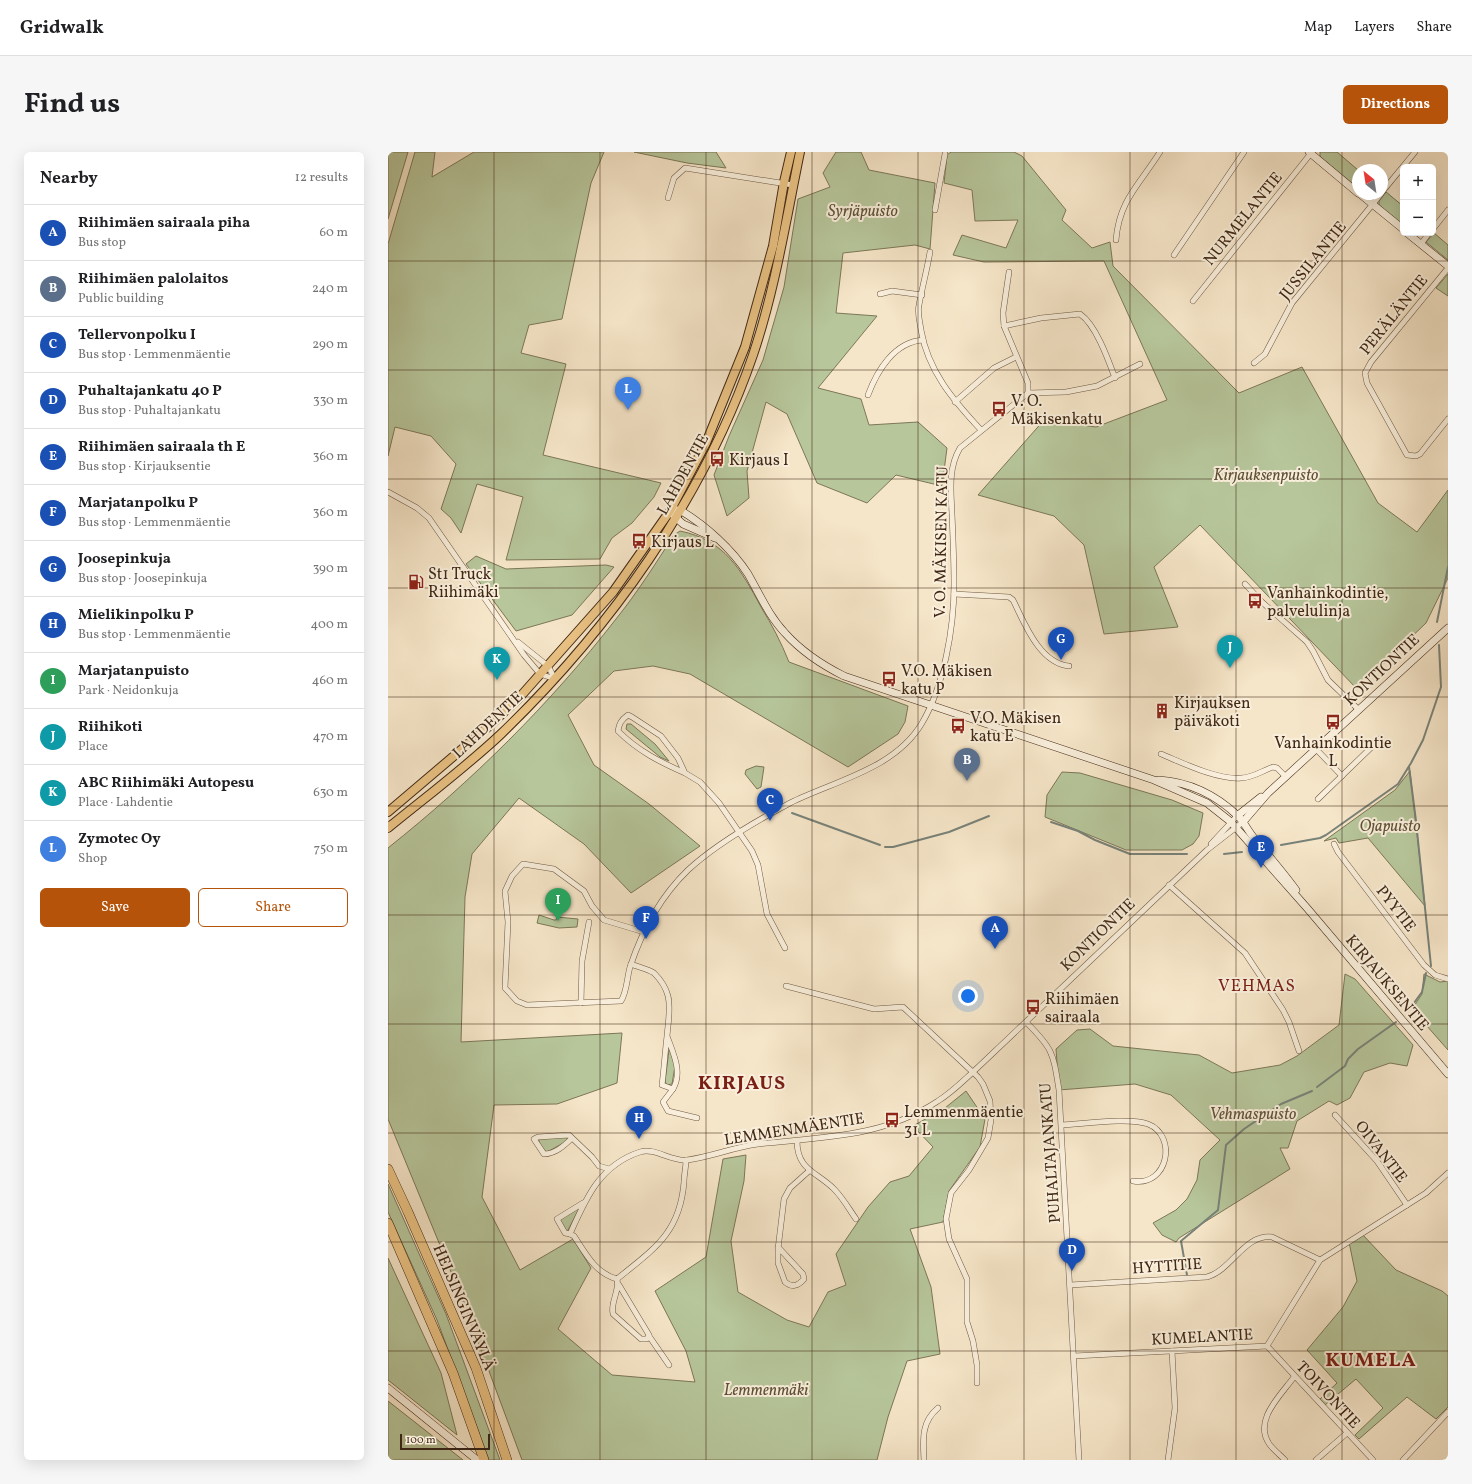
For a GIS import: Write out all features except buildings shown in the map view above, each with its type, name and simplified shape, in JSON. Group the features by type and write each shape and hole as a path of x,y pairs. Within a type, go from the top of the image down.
{"highway":[{"name":"HELSINGINVÄYLÄ","path":"388,1170 408,1212 476,1368 507,1460"},
{"path":"388,1223 453,1373 484,1460"}],"main road":[{"name":"LAHDENTIE","path":"388,827 486,748 555,679 590,639 642,571 672,514 706,443 745,347 772,246 791,152"},
{"name":"LAHDENTIE","path":"388,812 488,727 548,666 614,592 672,514 680,510 726,423 752,356 764,317 800,152"}],"street":[{"path":"1116,240 1118,222 1122,209 1160,152"},
{"path":"1174,256 1244,152"},
{"name":"JUSSILANTIE","path":"1388,185 1415,152"},
{"path":"935,210 946,153"},
{"path":"1311,153 1352,187"},
{"name":"NURMELANTIE","path":"1193,301 1311,153"},
{"path":"668,198 674,178 685,168 784,182 793,185"},
{"path":"1367,200 1400,227"},
{"name":"JUSSILANTIE","path":"1254,363 1265,354 1292,303 1375,200"},
{"path":"1436,225 1448,210"},
{"path":"1412,236 1448,267"},
{"path":"1421,244 1428,236"},
{"path":"930,252 922,294 918,306 923,340 936,375 955,402 981,430"},
{"name":"PERÄLÄNTIE","path":"1448,267 1366,368 1365,378 1407,455 1416,456 1420,454 1448,419"},
{"path":"1009,272 1003,313 1004,326 1028,384 1028,393 1040,394 1074,391 1097,386 1140,364"},
{"path":"880,294 892,291 922,294"},
{"path":"1004,326 1041,318 1080,314 1089,321 1102,347 1114,378"},
{"path":"868,395 877,373 900,347 916,340 923,340"},
{"path":"955,402 994,368 1016,357"},
{"name":"V. O. MÄKISEN KATU","path":"931,705 944,664 952,627 954,594 950,486 953,464 960,448 1028,393"},
{"path":"388,492 417,508 429,518 475,587 516,641 524,655 540,674 555,679"},
{"name":"KIRJAUKSENTIE","path":"680,510 701,524 738,561 762,602 784,632 810,656 844,676 1154,780 1207,802 1231,822 1307,908 1448,1074"},
{"name":"KIRJAUKSENTIE","path":"672,514 683,524 715,538"},
{"path":"1245,584 1262,602 1306,642 1313,651 1328,680 1358,709"},
{"path":"954,594 1009,598 1013,600 1033,641 1040,649 1061,665 1069,666"},
{"name":"KONTIONTIE","path":"973,1072 1169,885 1207,850 1243,822 1268,793 1448,628"},
{"path":"516,641 548,666 555,679"},
{"path":"644,932 604,920 592,906 584,891 554,869 523,864 512,876 505,891 508,922 505,988 517,1001 527,1005 621,1001 631,964 644,932 677,881 704,857 789,804 854,777 890,754 914,735 931,705"},
{"path":"685,773 678,758 661,736 628,715 623,718 618,725 618,731 626,740 651,758 685,773 700,782 709,791 757,858 767,914 778,932 785,948"},
{"path":"1318,799 1381,738"},
{"path":"1316,749 1342,776"},
{"path":"1161,754 1214,774 1230,778 1250,777 1273,767 1277,768 1286,777"},
{"name":"KIRJAUKSENTIE","path":"1154,780 1171,781 1205,792 1219,800 1243,822 1287,878 1307,908"},
{"name":"KONTIONTIE","path":"1207,850 1231,822 1252,803 1268,793"},
{"name":"PYYTIE","path":"1334,844 1338,852 1424,965 1435,975 1448,979"},
{"path":"1169,885 1246,953 1283,1010 1289,1022 1299,1051"},
{"path":"581,1003 582,960 589,922"},
{"path":"631,964 652,972 665,987 669,999 662,1085 673,1089"},
{"path":"786,986 874,1009 903,1007 973,1072 983,1084 990,1101 990,1130 981,1153 951,1193 946,1219 949,1239 967,1279 967,1322 973,1341 977,1365 977,1383"},
{"name":"PUHALTAJANKATU","path":"1026,1022 1046,1042 1053,1056 1062,1125 1079,1460"},
{"path":"667,1036 678,1068 677,1083 663,1102 668,1111 697,1118"},
{"name":"LEMMENMÄENTIE","path":"609,1169 642,1151 652,1151 672,1159 686,1160 752,1145 822,1139 865,1132 906,1119 939,1101 973,1072"},
{"name":"OIVANTIE","path":"1335,1115 1377,1160 1407,1205"},
{"path":"1062,1125 1134,1121 1150,1125 1156,1130 1164,1141 1166,1155 1164,1162 1159,1173 1150,1181 1140,1183 1133,1181"},
{"path":"570,1234 583,1203 609,1169 599,1166 592,1157 572,1138 568,1135 564,1134 538,1137 534,1139 544,1154 549,1154 555,1152 572,1138"},
{"path":"797,1141 797,1149 803,1164 809,1171 834,1189 856,1220"},
{"path":"617,1279 656,1247 669,1232 681,1204 686,1160"},
{"path":"778,1247 803,1274 804,1279 797,1285 791,1286 785,1282 778,1263 778,1247 784,1199 790,1188 809,1171"},
{"name":"KUMELANTIE","path":"1074,1356 1267,1346 1320,1260 1407,1205 1426,1192 1448,1173"},
{"path":"583,1203 557,1218 563,1231 574,1236 596,1268 609,1277 617,1279"},
{"name":"HYTTITIE","path":"1070,1285 1207,1276 1216,1272 1252,1242 1266,1236 1272,1237 1320,1260"},
{"path":"617,1279 649,1336 669,1365"},
{"path":"619,1285 612,1308 613,1314 641,1339 647,1340 649,1336"},
{"name":"TOIVONTIE","path":"1267,1346 1294,1377 1373,1460"},
{"path":"1168,1460 1175,1408 1172,1351"},
{"path":"1285,1460 1269,1444 1264,1432 1264,1426 1274,1402 1294,1377"},
{"path":"388,1388 477,1460"},
{"path":"924,1460 924,1430 927,1421 938,1408"},
{"path":"1403,1460 1448,1412"},
{"path":"1316,1460 1347,1433"}],"green space":[{"path":"388,152 408,152 388,219"},
{"path":"415,152 435,152 432,177 474,152 604,152 591,183 562,319 529,325 521,353 566,364 543,455 661,483 654,497 632,523 612,538 600,559 506,560 523,497 477,484 461,533 451,518 441,509 456,464 431,436 395,427 388,456 388,244"},
{"path":"634,152 716,152 726,168 687,163"},
{"name":"Syrjäpuisto","path":"836,152 861,152 869,170 935,183 930,249 915,245 843,253 836,313 877,316 818,388 861,399 869,425 918,422 947,448 942,486 896,475 867,503 817,483 787,414 766,402 747,471 749,498 727,516 714,475 729,436 763,360 784,287 798,199 830,187 823,173"},
{"name":"Kirjauksenpuisto","path":"951,152 1014,152 1022,156 1066,210 1062,220 1092,248 1110,242 1113,266 1239,393 1302,367 1378,503 1417,532 1448,490 1448,578 1426,623 1357,689 1200,525 1154,567 1178,627 1104,634 1084,545 1054,516 978,495 1044,420 1096,427 1167,400 1104,261 984,262 953,255 962,235 1006,248 1018,220 975,221 972,190 944,183 947,155"},
{"path":"1320,152 1337,152 1352,165 1352,183 1320,157"},
{"path":"1388,194 1400,204 1400,223 1379,205 1379,201 1388,200"},
{"path":"1436,235 1448,245 1448,260 1426,242 1431,236 1436,236"},
{"path":"1448,274 1448,296 1436,288"},
{"name":"Lemmenmäki","path":"680,531 696,535 709,541 730,558 754,593 789,662 908,706 905,722 898,734 848,767 690,674 653,666 614,671 568,715 594,765 649,804 700,846 631,893 584,844 519,798 472,854 465,897 461,1042 622,1033 617,1083 557,1104 494,1105 482,1197 520,1270 573,1239 591,1268 558,1329 612,1375 695,1382 686,1351 655,1291 706,1257 723,1159 746,1155 744,1181 731,1241 738,1292 787,1320 809,1327 828,1292 846,1285 836,1254 868,1207 890,1182 909,1176 933,1147 913,1126 945,1108 966,1091 985,1119 980,1147 949,1191 943,1222 910,1229 931,1287 940,1354 907,1361 888,1417 877,1460 522,1460 463,1301 388,1119 388,848 480,769 537,711 591,650 624,609 674,535"},
{"path":"476,556 506,569 606,565 614,567 572,615 516,631 466,564"},
{"path":"627,724 631,724 655,744 669,761 660,757 626,729"},
{"path":"756,766 764,767 761,787 757,789 745,774 746,770"},
{"name":"Ojapuisto","path":"1410,771 1425,906 1368,838 1339,843 1336,838 1324,841 1395,790"},
{"path":"1062,772 1080,773 1172,800 1203,813 1199,836 1193,844 1182,850 1126,850 1045,817 1047,795"},
{"path":"539,915 554,920 556,920 557,917 578,919 577,927 559,928 537,923"},
{"name":"Vehmaspuisto","path":"1345,974 1355,979 1413,1045 1407,1066 1390,1063 1364,1072 1350,1098 1337,1105 1329,1101 1297,1121 1288,1148 1280,1148 1290,1169 1179,1238 1176,1242 1162,1235 1153,1223 1176,1210 1187,1199 1197,1180 1200,1160 1220,1140 1171,1095 1135,1084 1059,1090 1056,1049 1077,1030 1090,1029 1113,1046 1199,1055 1232,1073 1280,1065 1297,1056 1339,1025"},
{"path":"1424,974 1440,982 1448,981 1448,1050 1412,1009 1422,994"},
{"path":"669,1050 671,1051 675,1066 672,1084 667,1085 665,1082"},
{"path":"567,1137 567,1141 547,1152 543,1150 539,1143 539,1139"},
{"path":"388,1184 446,1314 500,1460 489,1460 437,1320 388,1212"},
{"path":"579,1208 567,1232 560,1223 560,1219"},
{"path":"1362,1234 1396,1270 1442,1291 1448,1296 1448,1407 1436,1419 1407,1397 1359,1439 1355,1435 1383,1408 1356,1379 1325,1405 1320,1399 1337,1383 1307,1350 1343,1307 1357,1281 1349,1242"},
{"path":"388,1258 441,1373 457,1435 388,1380"},
{"path":"388,1401 463,1460 388,1460"}],"waterway":[{"path":"1437,622 1448,567"},
{"path":"1281,845 1320,838 1326,835 1398,784 1423,740 1441,687 1439,645"},
{"path":"1409,767 1431,966"},
{"path":"792,813 880,845"},
{"path":"885,847 893,847 949,832 989,816"},
{"path":"1051,822 1078,831 1095,840 1130,854 1187,854"},
{"path":"1224,854 1242,852"},
{"path":"1411,1007 1422,992 1426,973"},
{"path":"1317,1087 1345,1066 1348,1059 1358,1049 1396,1022"},
{"path":"1187,1275 1181,1241 1218,1210 1226,1145 1244,1129 1281,1104 1312,1091"}],"place":[{"name":"V. O. Mäkisenkatu","path":"999,409"},
{"name":"Zymotec Oy","path":"628,410"},
{"name":"Kirjaus I","path":"717,459"},
{"name":"Kirjaus L","path":"639,541"},
{"name":"St1 Truck Riihimäki","path":"416,582"},
{"name":"Vanhainkodintie, palvelulinja","path":"1255,601"},
{"name":"Joosepinkuja","path":"1061,660"},
{"name":"Riihikoti","path":"1230,668"},
{"name":"V.O. Mäkisen katu P","path":"889,679"},
{"name":"ABC Riihimäki Autopesu","path":"497,680"},
{"name":"Kirjauksen päiväkoti","path":"1162,711"},
{"name":"Vanhainkodintie L","path":"1333,722"},
{"name":"V.O. Mäkisen katu E","path":"958,726"},
{"name":"Riihimäen palolaitos","path":"967,781"},
{"name":"Tellervonpolku I","path":"770,821"},
{"name":"Riihimäen sairaala th E","path":"1261,868"},
{"name":"Marjatanpuisto","path":"558,921"},
{"name":"Marjatanpolku P","path":"646,939"},
{"name":"Riihimäen sairaala piha","path":"995,949"},
{"name":"Riihimäen sairaala","path":"1033,1007"},
{"name":"Lemmenmäentie 31 L","path":"892,1120"},
{"name":"Mielikinpolku P","path":"639,1139"},
{"name":"Puhaltajankatu 40 P","path":"1072,1271"}],"district":[{"name":"VEHMAS","path":"1257,985"},
{"name":"KIRJAUS","path":"742,1082"},
{"name":"KUMELA","path":"1371,1359"}]}
